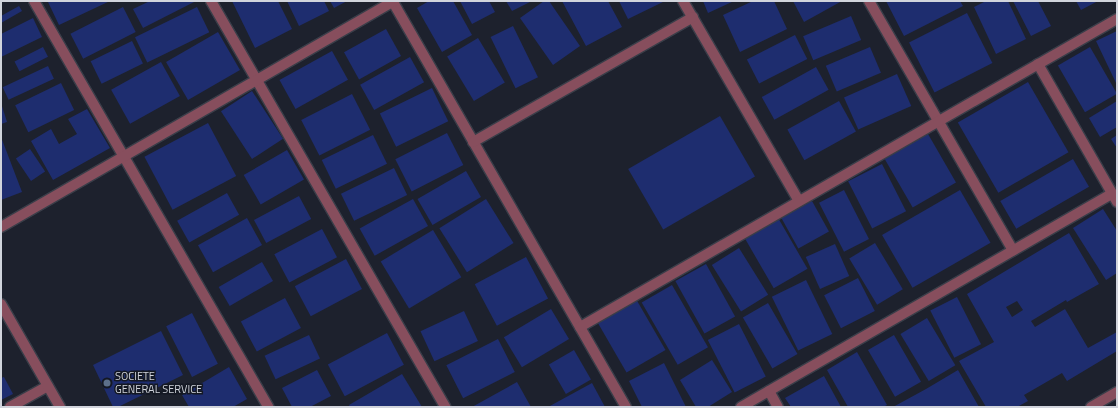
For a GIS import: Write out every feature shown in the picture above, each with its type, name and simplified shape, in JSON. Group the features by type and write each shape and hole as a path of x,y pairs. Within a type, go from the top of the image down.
{"street":[{"path":"34,1 268,407"},
{"path":"211,1 445,407"},
{"path":"1,227 393,1 626,407"},
{"path":"683,1 799,201"},
{"path":"869,1 1013,250"},
{"path":"473,142 693,17"},
{"path":"580,327 1117,19"},
{"path":"741,407 1013,250 1115,198 1038,64"},
{"path":"1,304 60,407"},
{"path":"10,407 48,386"},
{"path":"769,391 778,407"},
{"path":"1091,407 1117,392"}],"building":[{"path":"110,1 59,25 48,2"},
{"path":"150,1 196,1 143,28 133,9"},
{"path":"232,1 278,1 292,29 255,48"},
{"path":"287,1 324,1 329,11 299,26"},
{"path":"330,1 347,1 334,8"},
{"path":"429,1 453,1 472,35 442,52 417,8"},
{"path":"460,1 489,1 495,12 472,24"},
{"path":"506,1 532,1 512,11"},
{"path":"544,1 549,1 580,46 553,65 520,18"},
{"path":"562,1 608,1 622,27 586,46"},
{"path":"619,1 665,1 628,19"},
{"path":"703,1 734,1 708,13"},
{"path":"753,1 774,1 787,29 740,52 723,15"},
{"path":"793,1 842,1 804,22"},
{"path":"886,1 960,1 963,6 904,36"},
{"path":"986,1 1008,1 1026,39 996,54 974,7"},
{"path":"1013,1 1038,1 1051,26 1031,36"},
{"path":"1076,1 1098,1 1081,10"},
{"path":"19,6 22,11 1,23 1,16"},
{"path":"123,7 136,32 83,59 70,34"},
{"path":"197,7 209,32 147,62 135,37"},
{"path":"967,13 992,63 935,92 909,43"},
{"path":"851,16 861,40 813,60 803,36"},
{"path":"33,18 42,37 1,57 1,34"},
{"path":"513,26 538,77 516,88 491,37"},
{"path":"386,29 401,56 359,79 344,52"},
{"path":"1117,31 1117,85 1096,41"},
{"path":"218,32 240,70 188,100 166,62"},
{"path":"795,35 807,59 759,84 747,60"},
{"path":"478,38 505,83 474,101 447,57"},
{"path":"132,41 143,63 102,84 91,61"},
{"path":"43,47 48,57 19,71 14,62"},
{"path":"870,47 881,73 837,92 826,66"},
{"path":"1090,47 1117,94 1085,112 1058,66"},
{"path":"332,51 348,80 296,109 280,80"},
{"path":"410,57 424,82 374,110 360,85"},
{"path":"161,62 180,96 130,124 111,90"},
{"path":"48,66 54,79 9,100 3,87"},
{"path":"816,67 829,90 774,120 762,97"},
{"path":"897,74 911,106 858,130 844,98"},
{"path":"1028,82 1068,152 998,193 958,122"},
{"path":"61,83 74,110 28,132 15,105"},
{"path":"432,88 448,121 396,147 380,113"},
{"path":"252,91 283,139 252,159 221,111"},
{"path":"352,94 370,130 319,156 301,120"},
{"path":"839,101 856,132 804,160 787,130"},
{"path":"1117,101 1117,127 1100,137 1089,118"},
{"path":"1,103 7,122 1,124"},
{"path":"87,109 110,148 53,180 31,141 51,129 59,144 77,134 68,119"},
{"path":"720,116 755,177 663,230 628,169"},
{"path":"208,123 236,176 173,210 144,157"},
{"path":"447,133 463,165 412,191 395,159"},
{"path":"928,134 956,182 913,207 885,159"},
{"path":"373,135 387,164 336,189 322,160"},
{"path":"1117,135 1117,148 1111,139"},
{"path":"1,137 22,192 1,200"},
{"path":"30,149 45,171 31,181 16,159"},
{"path":"287,150 304,179 261,204 244,175"},
{"path":"1073,159 1089,187 1016,229 1000,201"},
{"path":"882,164 906,211 872,228 848,181"},
{"path":"394,168 407,195 354,221 341,194"},
{"path":"466,171 481,197 433,225 418,199"},
{"path":"844,190 869,239 844,252 819,203"},
{"path":"960,190 990,243 913,288 882,235"},
{"path":"227,193 239,215 189,242 177,221"},
{"path":"299,196 311,219 266,243 254,220"},
{"path":"413,199 428,226 375,256 360,229"},
{"path":"486,199 514,243 467,272 439,228"},
{"path":"812,201 829,232 798,249 781,218"},
{"path":"1103,209 1117,231 1117,273 1106,280 1073,228"},
{"path":"777,216 808,269 774,288 743,236"},
{"path":"247,218 262,245 213,272 198,245"},
{"path":"322,229 337,257 289,283 274,254"},
{"path":"433,230 461,277 409,309 381,261"},
{"path":"1069,233 1099,284 1067,302 1066,300 1031,321 1035,327 1065,309 1088,348 1117,332 1117,351 1067,381 1062,373 1024,395 1028,401 1017,407 986,407 959,361 994,342 967,294","holes":["1017,301 1023,310 1012,317 1006,307"]},
{"path":"875,243 903,289 877,305 849,258"},
{"path":"835,244 849,276 820,289 806,257"},
{"path":"739,248 768,295 741,312 712,265"},
{"path":"526,257 548,298 497,326 475,284"},
{"path":"346,259 362,289 311,316 295,286"},
{"path":"262,262 273,281 230,306 219,287"},
{"path":"706,264 735,316 704,333 675,281"},
{"path":"858,278 875,311 841,328 824,295"},
{"path":"806,280 832,334 798,351 772,297"},
{"path":"672,285 708,347 678,365 642,302"},
{"path":"957,297 981,344 954,358 930,311"},
{"path":"285,298 301,328 257,351 241,321"},
{"path":"636,299 666,350 627,373 597,322"},
{"path":"768,303 798,354 772,369 743,318"},
{"path":"551,309 569,339 522,367 504,337"},
{"path":"464,311 478,341 434,361 420,331"},
{"path":"192,313 218,364 192,377 166,326"},
{"path":"927,318 955,365 929,381 900,334"},
{"path":"739,324 766,377 735,392 708,340"},
{"path":"161,331 183,375 118,407 113,407 93,365"},
{"path":"387,333 404,365 345,396 328,364"},
{"path":"309,335 320,359 276,379 265,356"},
{"path":"894,335 921,382 895,397 868,350"},
{"path":"498,339 515,372 463,398 446,365"},
{"path":"574,350 591,379 566,394 549,364"},
{"path":"857,352 887,405 883,407 848,407 827,370"},
{"path":"712,360 732,392 708,407 696,407 680,380"},
{"path":"664,363 686,407 642,407 629,381"},
{"path":"229,367 247,399 233,407 189,407 182,395"},
{"path":"317,370 331,396 310,407 292,407 282,388"},
{"path":"958,370 979,407 893,407 926,389"},
{"path":"402,374 422,407 350,407 349,405"},
{"path":"824,376 841,407 791,407 785,398"},
{"path":"4,377 13,394 1,400 1,378"},
{"path":"517,382 531,407 472,407"},
{"path":"592,383 605,407 548,407"}],"place":[{"name":"SOCIETE GENERAL SERVICE","path":"107,383"}]}
